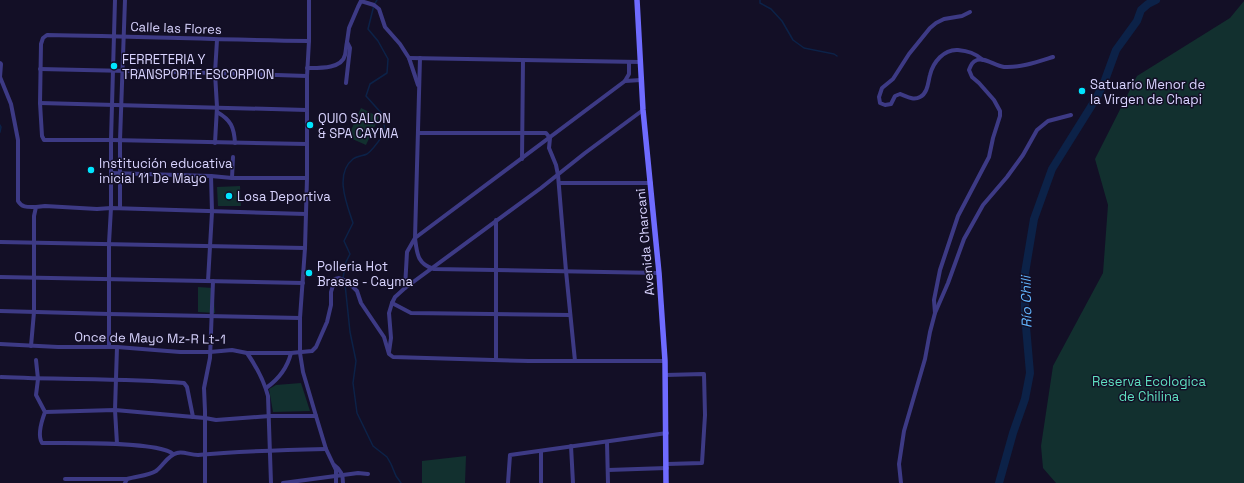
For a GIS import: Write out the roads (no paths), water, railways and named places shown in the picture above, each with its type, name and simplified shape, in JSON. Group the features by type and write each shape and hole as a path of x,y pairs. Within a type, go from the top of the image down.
{"main road":[{"name":"Avenida Charcani","path":"637,0 643,110 659,273 665,361 666,483"}],"street":[{"path":"109,347 109,244 112,173 111,140 115,0"},
{"path":"120,208 120,140 125,0"},
{"path":"309,0 309,41 307,68 307,178 305,248 300,318 300,353 326,449 334,464 336,483"},
{"path":"307,68 329,67 337,65 342,60 345,56 349,28 361,2 374,5 379,9 385,27 400,44 409,58 418,87"},
{"path":"970,12 962,16 944,19 930,28 909,54 893,79 882,88 879,97 880,103 885,105 891,104 895,96 900,94 912,99 920,97 927,87 930,72 937,59 947,52 955,50 970,52 984,60 1002,67 1036,62 1053,57"},
{"name":"Calle las Flores","path":"40,69 41,44 43,38 47,35 309,41"},
{"path":"215,143 217,110 215,73 217,40"},
{"path":"346,83 350,48 347,42"},
{"path":"409,58 640,62"},
{"path":"420,58 415,238 417,252 424,266 434,269 659,273"},
{"path":"522,159 523,60"},
{"path":"935,313 934,300 940,270 958,216 989,157 1000,116 1000,111 994,100 970,74 969,70 972,63 977,60 984,60"},
{"path":"404,288 408,252 415,238 625,81 629,74 630,62"},
{"path":"0,63 0,77 11,104 18,140 18,201 20,206 26,208 45,206 97,209 120,208 306,214"},
{"path":"307,76 40,69 40,103 42,136 44,140 307,144"},
{"path":"625,81 641,80"},
{"path":"40,103 122,104 217,110 307,110"},
{"path":"217,110 230,121 235,143"},
{"path":"388,354 391,338 388,312 392,303 404,288 558,175 591,148 643,110"},
{"path":"901,483 899,464 900,449 925,359 930,332 935,313 964,239 983,205 1007,178 1042,124 1071,115"},
{"path":"418,134 546,133 550,138 549,148 556,165 559,183 575,361"},
{"path":"232,178 233,157"},
{"path":"112,173 232,178 307,178"},
{"path":"208,281 212,212 211,176"},
{"path":"559,183 651,183"},
{"path":"31,346 34,312 33,243 34,216 36,207"},
{"path":"496,220 496,359"},
{"path":"0,242 305,248"},
{"path":"0,277 303,283"},
{"path":"300,353 312,351 316,347 327,322 331,305 330,297 332,287 335,279 339,278 347,281 357,291 362,303 384,337 388,354 393,357 575,361 665,361"},
{"path":"205,483 204,388 209,367 213,281"},
{"path":"392,303 411,313 570,315"},
{"path":"0,311 300,318"},
{"name":"Once de Mayo Mz-R Lt-1","path":"0,344 58,347 117,347 180,352 232,350 247,353 300,353"},
{"path":"117,347 115,380 117,444"},
{"path":"247,353 254,363 266,388 270,416 271,483"},
{"path":"266,388 275,381 285,369 289,363 291,353"},
{"path":"36,360 38,379 36,395 45,412 41,425 40,440 42,443 117,444 156,448 171,452 173,454"},
{"path":"608,470 702,463 705,415 704,374 665,375"},
{"path":"1,377 184,383 187,387 193,417"},
{"path":"45,412 115,410 216,420 270,416 316,416"},
{"path":"508,483 510,455 666,433"},
{"path":"607,442 608,483"},
{"path":"572,446 573,483"},
{"path":"65,479 126,481 152,473 173,454 182,452 195,455 271,450 326,449"},
{"path":"541,451 541,483"},
{"path":"334,464 340,469 343,476 343,483"},
{"path":"283,483 368,474"}],"waterway":[{"path":"343,278 346,262 350,254 344,241 353,223 345,199 343,181 344,173 347,165 356,157 370,152 385,132 383,115 366,96 370,84 387,73 388,59 378,41 368,29 374,5 377,0"},
{"path":"760,0 760,3 771,9 782,21 793,40 804,48 834,54 837,56"},
{"name":"Río Chili","path":"999,483 1013,433 1025,399 1030,373 1025,315 1025,273 1034,219 1052,169 1097,97 1116,50 1137,21 1141,10 1156,0"},
{"path":"0,125 0,132"},
{"path":"344,281 350,332 356,361 353,383 357,413 373,446 387,457 401,483"}],"place":[{"name":"FERRETERIA Y TRANSPORTE ESCORPION","path":"114,66"},
{"name":"Satuario Menor de la Virgen de Chapi","path":"1082,91"},
{"name":"QUIO SALON & SPA CAYMA","path":"310,125"},
{"name":"Institución educativa inicial 11 De Mayo","path":"91,170"},
{"name":"Losa Deportiva","path":"229,196"},
{"name":"Polleria Hot Brasas - Cayma","path":"309,273"}],"park label":[{"name":"Reserva Ecologica de Chilina","path":"1149,388"}]}
